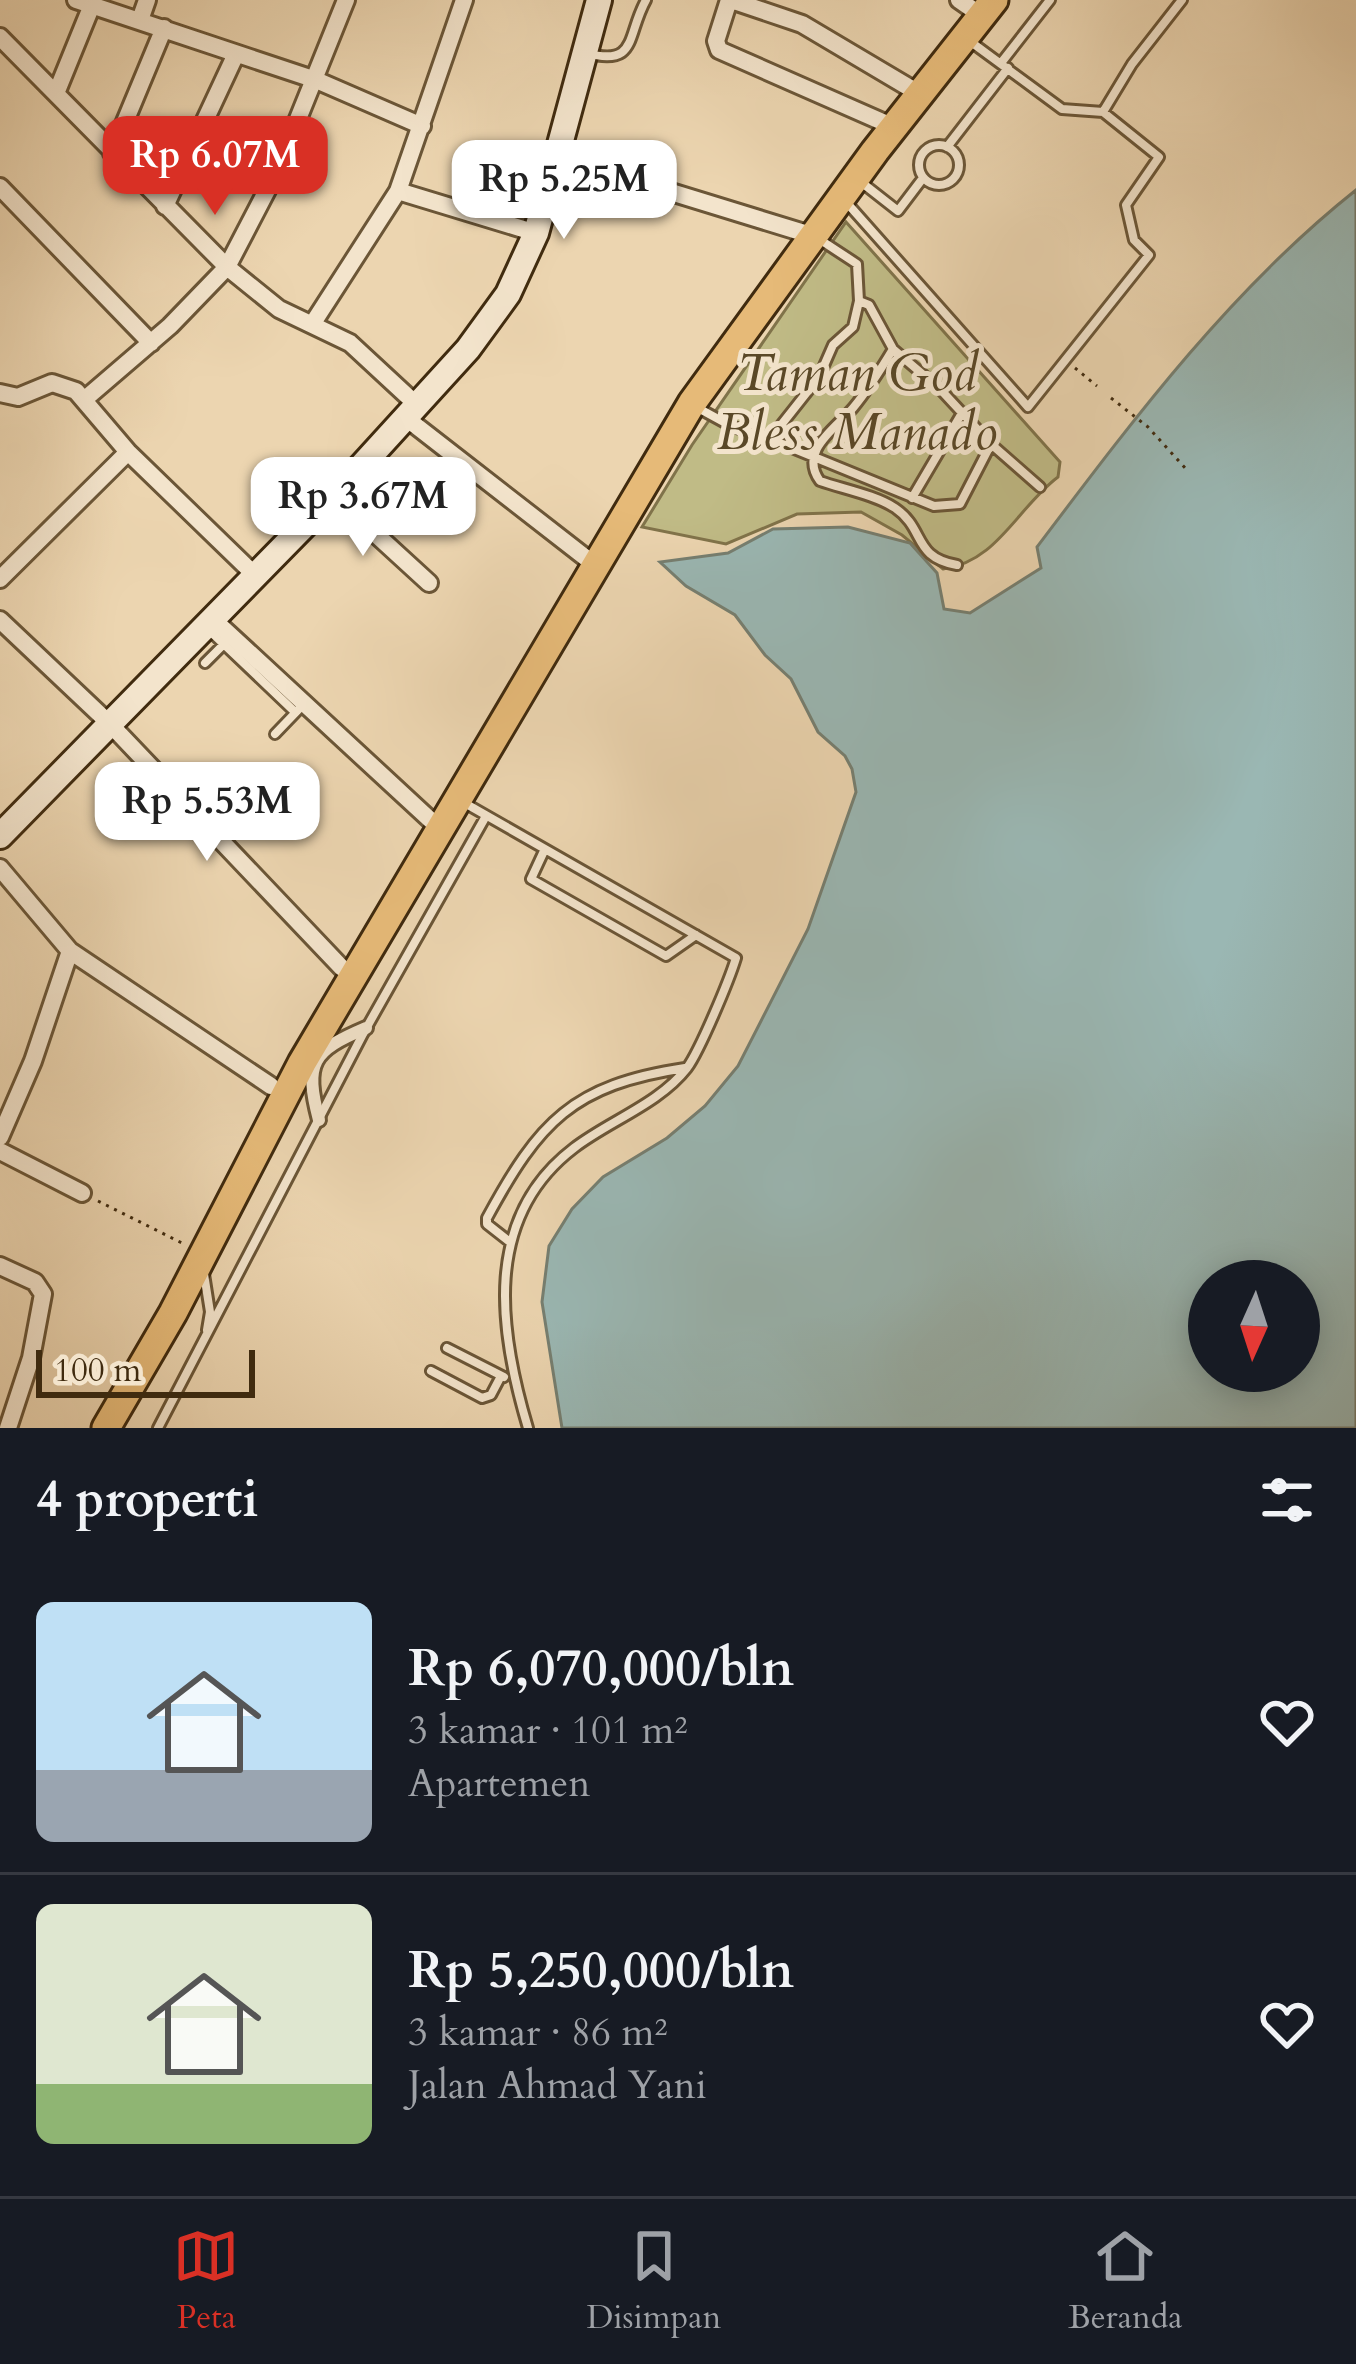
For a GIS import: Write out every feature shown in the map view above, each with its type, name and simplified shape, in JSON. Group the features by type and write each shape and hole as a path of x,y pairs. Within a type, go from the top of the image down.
{"highway":[{"path":"289,1088 329,1031 386,920 595,565 814,236 975,14"},
{"path":"106,1428 289,1088 342,968 386,920"}],"main road":[{"path":"0,836 214,630 256,577 468,349 508,293 536,233 599,0"}],"street":[{"path":"140,20 147,0"},
{"path":"85,399 151,344 227,267 277,171 346,0"},
{"path":"313,323 398,191 464,0"},
{"path":"894,127 719,50 716,41 730,0 802,24 920,94"},
{"path":"57,91 84,3 316,80 422,126"},
{"path":"112,153 164,28"},
{"path":"0,37 227,267 279,309 350,343 412,412 595,565"},
{"path":"166,206 236,54"},
{"path":"556,157 814,236"},
{"path":"0,187 151,344"},
{"path":"398,191 536,233"},
{"path":"0,393 18,397 59,383 85,399 128,452 256,577"},
{"path":"0,579 128,452"},
{"path":"334,496 429,583"},
{"path":"0,620 111,725 342,968"},
{"path":"214,630 439,828"},
{"path":"0,868 70,951 289,1088 319,1120"},
{"path":"0,1137 33,1061 70,951"},
{"path":"329,1031 366,1028"},
{"path":"0,1151 82,1192"},
{"path":"0,1267 34,1282 43,1294 31,1358 8,1428"}],"lane":[{"path":"585,52 613,60 618,57 626,50 646,0"},
{"path":"947,147 1050,0"},
{"path":"1103,112 1132,64 1182,0"},
{"path":"849,188 1028,406 1149,255 1134,240 1126,205 1159,157 1103,112 1062,109 1004,66 975,14"},
{"path":"931,146 947,147 958,160 955,177 939,185 923,178 918,163 931,146"},
{"path":"849,188 898,211 923,178"},
{"path":"770,439 819,377 833,345 853,327 859,301 857,264 814,236"},
{"path":"859,301 869,305 893,349 1040,487"},
{"path":"893,349 851,410 826,432 813,459 813,472 820,481 893,507 911,523 935,561 957,565"},
{"path":"698,408 731,426 934,506 960,504 991,444"},
{"path":"912,498 962,412"},
{"path":"205,663 214,630 278,687"},
{"path":"274,734 300,708"},
{"path":"458,799 736,958 687,1067 651,1099 556,1163 510,1242 503,1305 528,1428"},
{"path":"158,1428 366,1028 486,816"},
{"path":"544,851 531,879 666,956 696,934"},
{"path":"510,1242 487,1225 487,1218 519,1159 545,1127 579,1101 646,1074 687,1067"},
{"path":"202,1257 208,1293 206,1339"},
{"path":"447,1348 516,1384"},
{"path":"431,1371 482,1398 491,1395 501,1376"}],"path":[{"path":"1065,359 1097,386"},
{"path":"1111,398 1148,427 1186,469"},
{"path":"82,1192 202,1257"}],"green space":[{"name":"Taman God Bless Manado","path":"846,222 1060,462 1058,477 992,545 962,564 943,569 902,535 861,512 797,514 726,544 642,527 692,445"}],"water":[{"path":"1356,190 1356,1428 562,1428 542,1302 549,1246 572,1209 603,1177 667,1138 705,1106 738,1066 808,929 856,792 845,756 818,732 791,679 765,655 735,615 686,586 660,562 728,553 773,529 848,527 910,543 937,573 944,609 970,613 1041,568 1037,547 1185,358 1266,270"}]}
